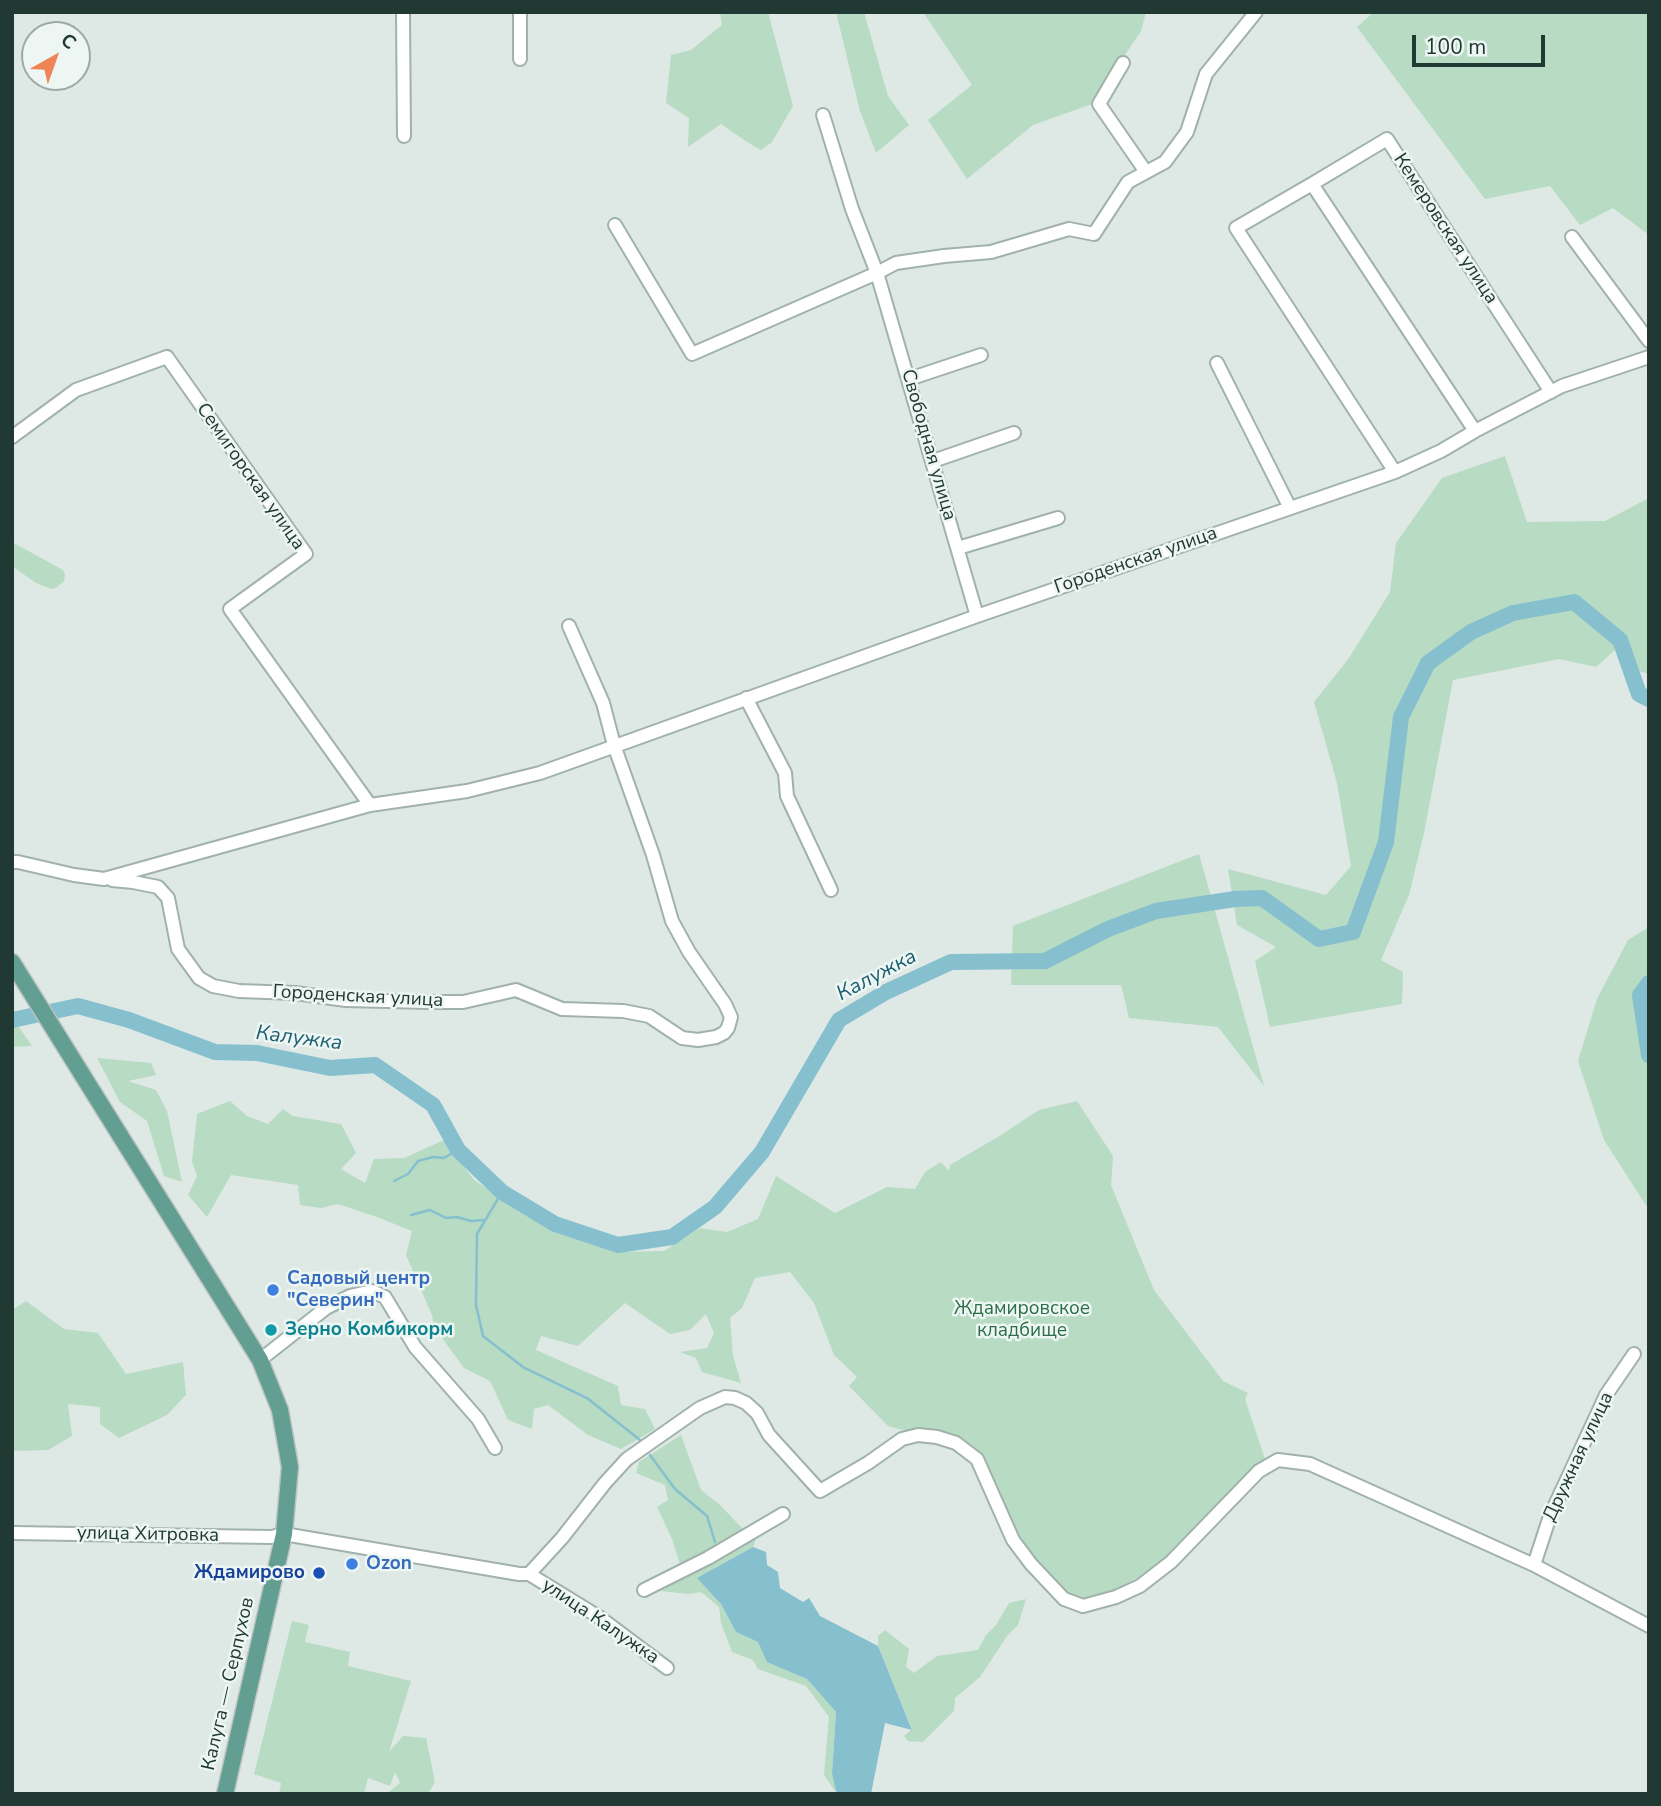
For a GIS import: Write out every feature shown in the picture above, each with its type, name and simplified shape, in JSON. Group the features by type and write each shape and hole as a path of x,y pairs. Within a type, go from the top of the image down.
{"main road":[{"name":"Калуга — Серпухов","path":"12,962 260,1360 280,1410 290,1467 284,1534 225,1794"}],"street":[{"path":"404,12 404,136"},
{"path":"520,12 520,59"},
{"path":"615,225 692,354 896,263 991,252 1069,229 1094,234 1128,182 1165,162 1186,132 1206,74 1255,12"},
{"path":"1123,63 1099,104 1146,172"},
{"name":"Свободная улица","path":"822,115 852,209 877,273 977,616"},
{"name":"Кемеровская улица","path":"1395,472 1236,228 1387,139 1551,392"},
{"path":"1312,184 1475,431"},
{"path":"1572,237 1649,341"},
{"path":"909,379 981,355"},
{"name":"Семигорская улица","path":"12,437 76,390 167,357 306,554 230,609 370,805"},
{"name":"Городенская улица","path":"104,879 370,805 467,790 540,773 977,616 1395,472 1441,452 1475,431 1562,386 1649,357"},
{"path":"1217,363 1290,508"},
{"path":"933,461 1014,432"},
{"path":"958,548 1058,518"},
{"name":"Городенская улица","path":"12,862 74,875 158,887 168,898 178,949 199,978 213,986 239,991 295,993 346,1000 441,1002 463,1002 516,990 562,1010 623,1011 649,1016 682,1038 698,1040 716,1037 728,1028 731,1017 725,1003 689,952 672,921 653,855 614,745 603,703 569,626"},
{"path":"746,698 785,773 787,796 831,890"},
{"path":"260,1360 326,1308 350,1296 372,1291 385,1297 415,1348 478,1419 495,1448"},
{"name":"Дружная улица","path":"1534,1565 1550,1516 1606,1395 1634,1354"},
{"path":"529,1574 628,1459 700,1408 725,1397 746,1403 757,1413 769,1435 820,1491 902,1439 918,1434 956,1443 977,1460 1013,1539 1031,1564 1064,1599 1083,1606 1116,1598 1140,1586 1171,1562 1259,1471 1278,1460 1310,1464 1534,1565 1649,1626"},
{"path":"644,1590 708,1558 783,1514"},
{"name":"улица Хитровка","path":"12,1533 271,1537 284,1534"},
{"name":"улица Калужка","path":"284,1534 529,1574 599,1617 667,1668"}],"green space":[{"path":"720,12 768,12 793,106 772,142 761,150 721,124 688,147 689,118 666,103 671,55 691,50 722,25"},
{"path":"836,12 864,12 888,96 909,125 876,153 860,111"},
{"path":"923,12 1146,12 1141,31 1092,104 1033,125 967,179 928,120 972,85"},
{"path":"1374,12 1649,12 1649,235 1613,208 1580,225 1550,186 1485,199 1357,27"},
{"path":"1505,456 1527,522 1605,521 1649,498 1649,674 1639,671 1626,640 1596,667 1559,659 1453,680 1424,833 1409,895 1381,960 1403,972 1402,1004 1270,1027 1255,961 1276,947 1237,925 1228,869 1326,895 1351,866 1337,783 1314,702 1349,658 1390,592 1396,543 1442,478"},
{"path":"12,542 63,570 64,581 51,589 36,583 12,566"},
{"path":"1199,854 1264,1086 1218,1027 1129,1018 1121,985 1011,985 1013,926"},
{"path":"1649,927 1649,1210 1604,1140 1578,1061 1597,999 1628,940"},
{"path":"12,1017 32,1046 12,1047"},
{"path":"97,1058 151,1063 156,1075 128,1081 156,1090 167,1111 182,1182 164,1176 147,1121 120,1102"},
{"name":"Ждамировское кладбище","path":"230,1101 247,1116 268,1124 283,1109 293,1116 341,1124 356,1153 341,1169 365,1183 374,1159 404,1158 444,1140 474,1180 532,1218 617,1252 664,1251 700,1228 727,1232 758,1219 776,1176 835,1213 887,1187 915,1189 925,1172 941,1162 949,1171 950,1165 1039,1110 1077,1101 1113,1156 1111,1185 1154,1290 1223,1381 1248,1393 1245,1399 1265,1459 1170,1555 1108,1594 1087,1598 1072,1597 1054,1585 1023,1543 977,1454 888,1426 849,1386 857,1377 834,1355 814,1303 790,1272 755,1278 742,1308 730,1318 733,1356 741,1383 702,1372 696,1358 680,1352 707,1348 714,1333 706,1314 690,1330 670,1334 625,1303 578,1346 541,1336 536,1350 618,1386 621,1405 645,1409 655,1429 621,1449 588,1435 548,1405 534,1409 532,1429 508,1420 490,1381 464,1368 434,1327 432,1315 406,1255 412,1231 338,1204 321,1208 300,1205 298,1185 231,1175 207,1217 188,1195 197,1176 192,1162 197,1114"},
{"path":"26,1301 64,1329 98,1333 126,1374 183,1362 186,1395 167,1415 119,1438 100,1424 100,1407 68,1404 72,1436 48,1450 12,1451 12,1310"},
{"path":"681,1435 701,1490 745,1531 681,1567 657,1507 668,1500 665,1485 636,1473 639,1462"},
{"path":"757,1536 753,1547 698,1578 721,1604 736,1632 758,1642 768,1662 807,1679 836,1712 832,1773 837,1794 824,1775 829,1717 806,1686 758,1669 753,1660 732,1652 721,1623 719,1607 701,1592 689,1594 661,1591"},
{"path":"1026,1599 1018,1625 1007,1636 980,1677 955,1698 954,1711 923,1742 908,1741 904,1736 912,1729 878,1646 878,1636 885,1630 909,1649 906,1667 914,1673 937,1656 978,1650 1009,1603"},
{"path":"292,1621 309,1625 305,1642 350,1652 348,1666 411,1681 389,1752 403,1736 426,1738 435,1782 428,1794 386,1794 400,1783 395,1772 390,1786 368,1778 364,1794 279,1794 281,1783 254,1774"}],"water":[{"path":"753,1547 766,1552 767,1565 778,1572 780,1588 803,1602 809,1598 820,1616 878,1646 912,1730 885,1723 871,1794 837,1794 832,1774 836,1712 807,1679 767,1662 758,1642 736,1632 721,1604 697,1578"}],"waterway":[{"name":"Калужка","path":"12,1020 78,1006 129,1020 215,1052 257,1053 330,1068 375,1065 433,1105 458,1150 502,1192 555,1224 618,1245 672,1237 715,1207 762,1152 839,1020 886,992 951,962 1045,961 1108,929 1156,911 1235,899 1262,898 1319,939 1353,932 1386,842 1401,717 1428,663 1471,632 1513,613 1574,602 1620,640 1639,694 1649,699"},
{"name":"Калужка","path":"1649,983 1640,995 1649,1055"},
{"path":"394,1181 408,1174 418,1161 433,1157 444,1158 458,1150"},
{"path":"502,1192 477,1234 476,1305 483,1336 523,1367 587,1398 640,1440"},
{"path":"411,1215 430,1210 446,1218 485,1220"},
{"path":"650,1455 675,1489 707,1516 715,1542"}],"place":[{"name":"Садовый центр \"Северин\"","path":"273,1290"},
{"name":"Зерно Комбикорм","path":"271,1330"},
{"name":"Ozon","path":"352,1564"},
{"name":"Ждамирово","path":"319,1573"}]}
